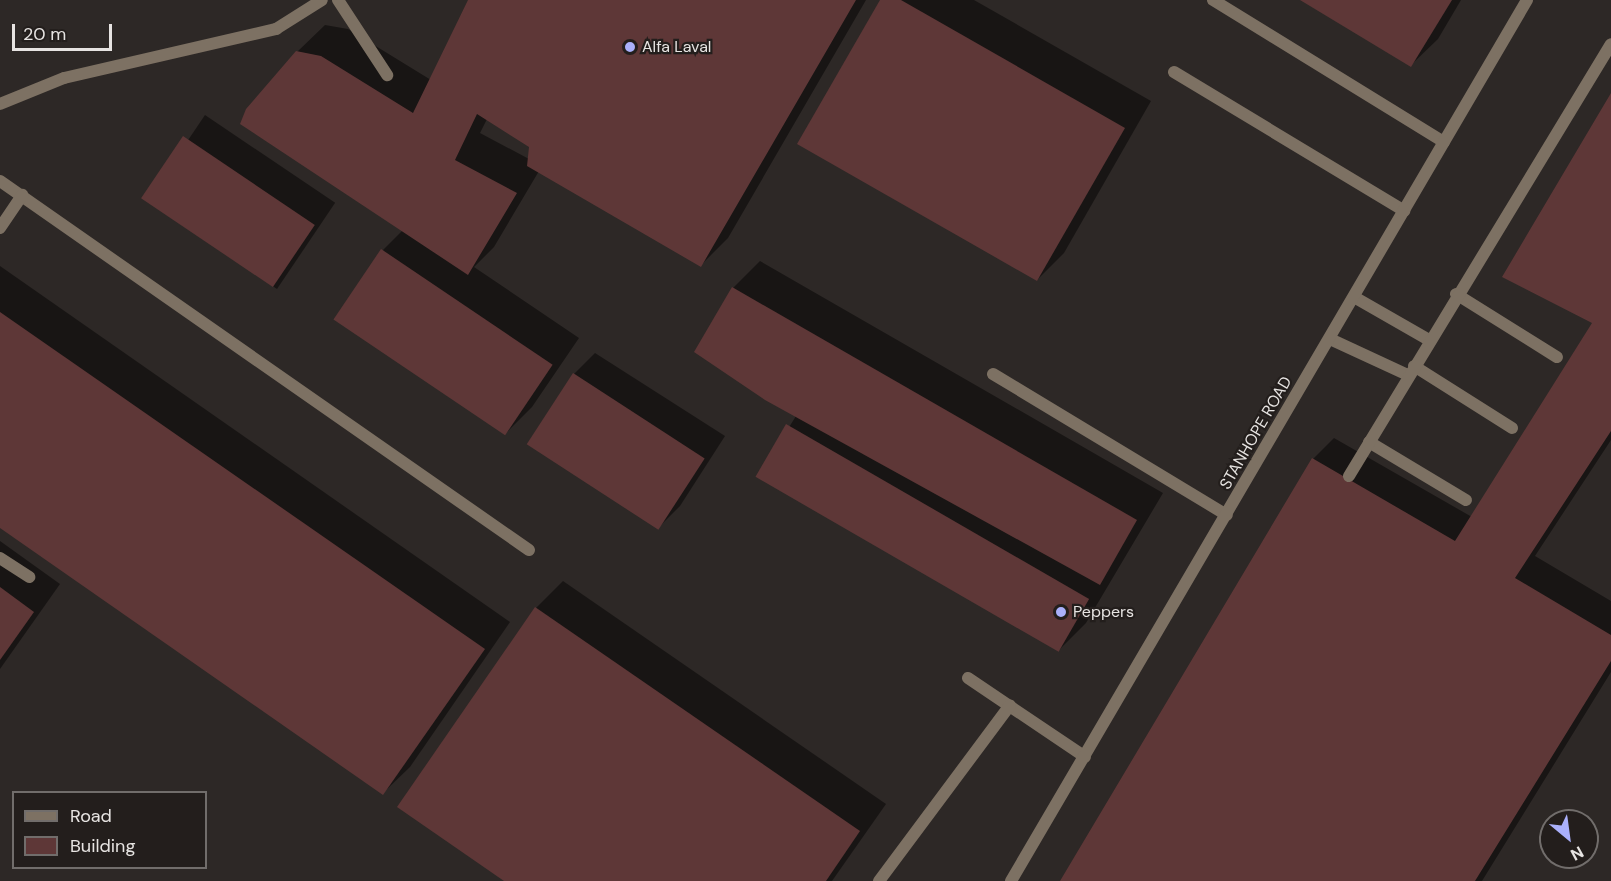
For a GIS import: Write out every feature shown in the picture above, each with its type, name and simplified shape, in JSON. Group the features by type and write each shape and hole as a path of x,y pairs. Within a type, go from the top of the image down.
{"street":[{"path":"0,104 64,78 276,30 322,0"},
{"path":"338,0 387,75"},
{"path":"1213,0 1444,142"},
{"name":"STANHOPE ROAD","path":"1011,881 1527,0"},
{"path":"1349,476 1428,340 1611,44"},
{"path":"1173,72 1404,211"},
{"path":"0,181 529,550"},
{"path":"0,228 22,195"},
{"path":"1456,294 1557,357"},
{"path":"1354,297 1428,340"},
{"path":"1330,339 1411,371 1512,428"},
{"path":"993,374 1227,515"},
{"path":"1369,442 1466,500"},
{"path":"0,558 29,577"},
{"path":"968,678 1085,757"},
{"path":"879,881 1010,705"}],"building":[{"path":"468,0 856,0 701,267 527,166 529,147 477,114 455,160 517,193 468,275 240,124 246,109 296,51 321,56 413,113"},
{"path":"880,0 901,0 1125,128 1037,281 797,144"},
{"path":"1300,0 1452,0 1411,67"},
{"path":"1611,93 1611,431 1515,578 1611,635 1611,661 1475,881 1060,881 1312,458 1455,541 1592,323 1502,277"},
{"path":"183,136 315,225 273,287 141,198"},
{"path":"381,249 553,365 505,435 333,319"},
{"path":"732,287 1137,520 1100,585 765,400 694,352"},
{"path":"0,312 485,649 383,795 0,528"},
{"path":"573,373 705,459 658,530 527,444"},
{"path":"786,424 1089,599 1059,652 756,477"},
{"path":"0,587 34,612 0,660"},
{"path":"535,607 860,831 826,881 504,881 397,807"}],"place":[{"name":"Alfa Laval","path":"630,47"},
{"name":"Peppers","path":"1061,612"}]}
